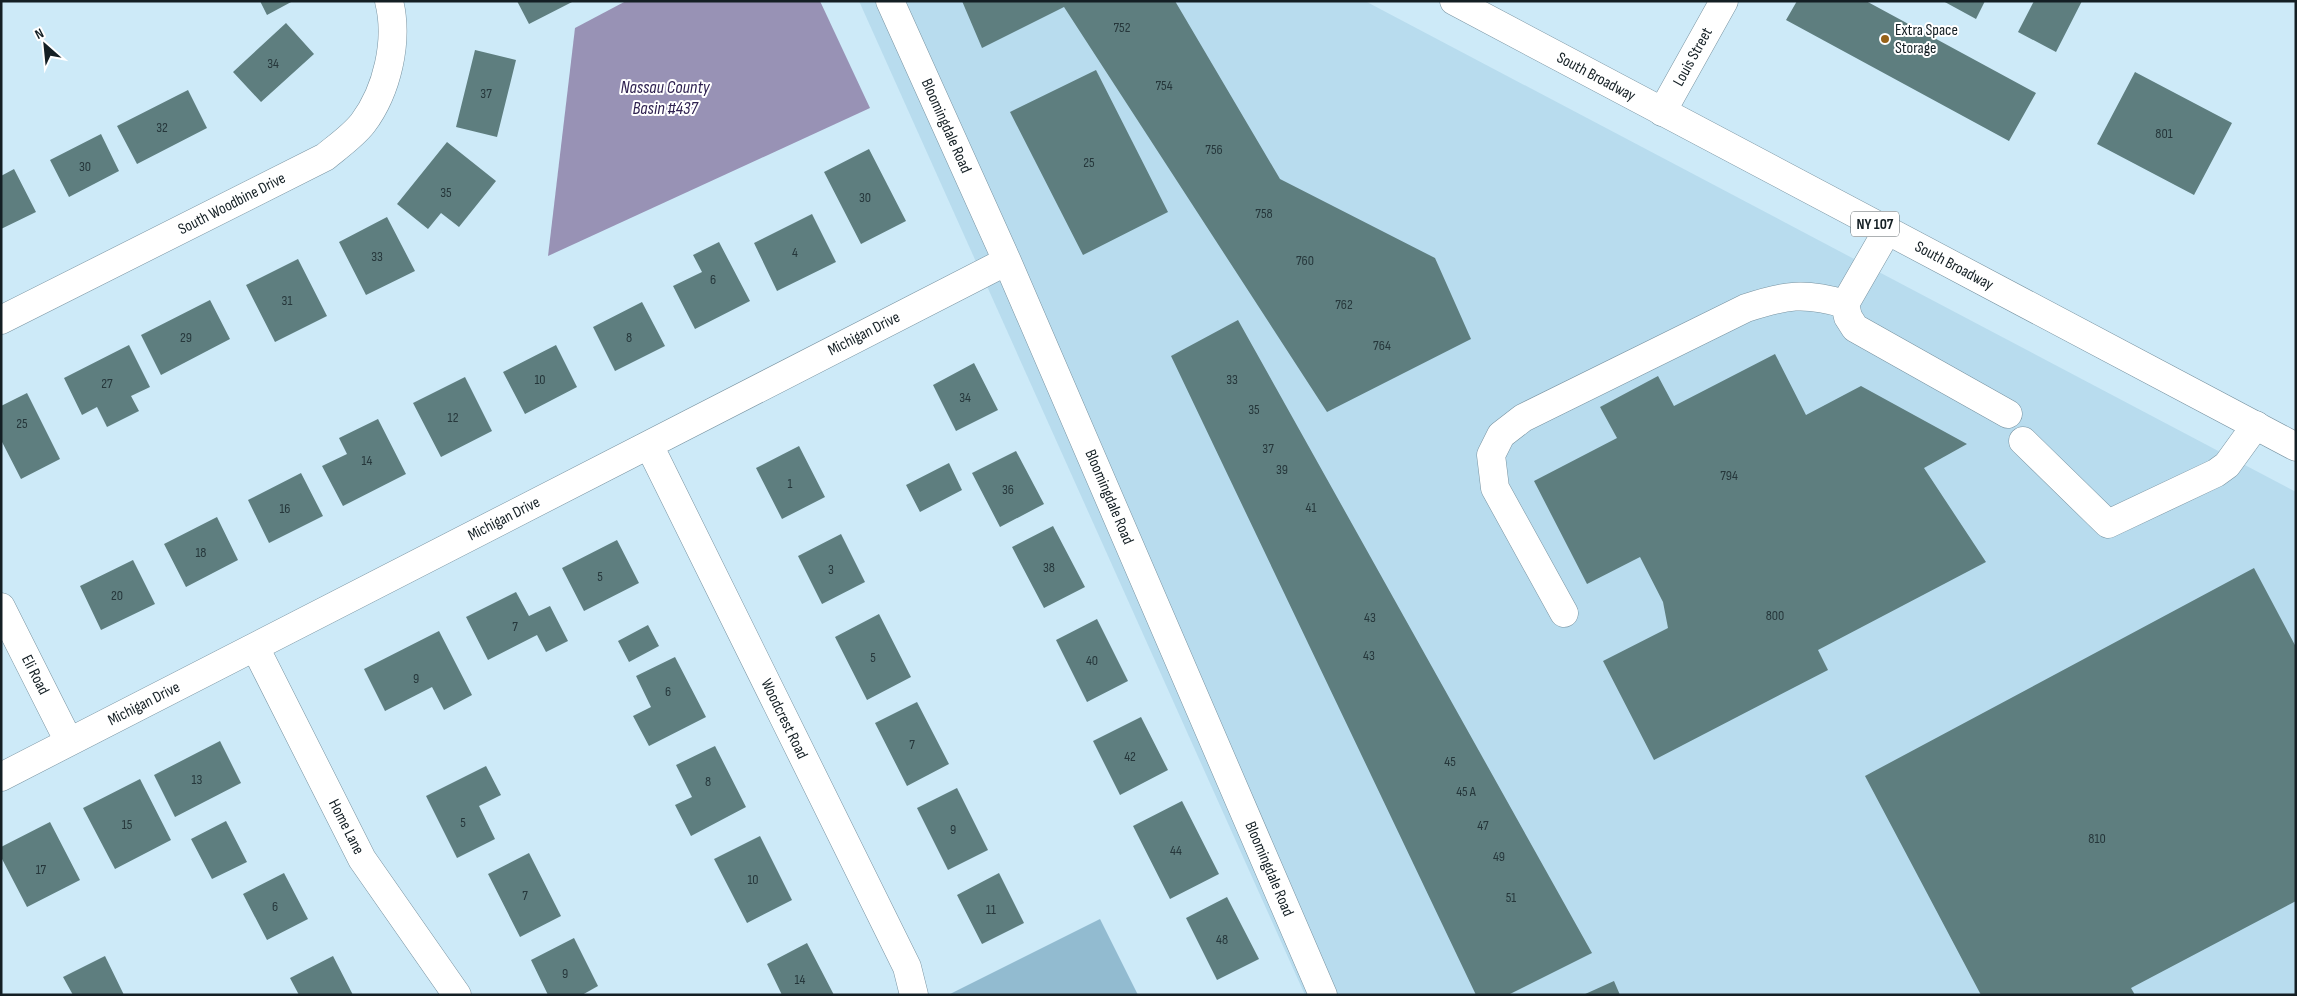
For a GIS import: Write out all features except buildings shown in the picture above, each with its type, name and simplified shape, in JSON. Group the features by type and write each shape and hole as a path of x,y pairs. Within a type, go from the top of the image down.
{"street":[{"name":"Bloomingdale Road","path":"890,1 1007,261 1323,995"},
{"name":"South Broadway","path":"1454,1 2296,446"},
{"name":"Louis Street","path":"1662,112 1724,1"},
{"name":"South Woodbine Drive","path":"1,320 325,157 362,125 383,90 388,68 390,14"},
{"path":"1887,231 1845,304 1848,317 1854,328 2008,414"},
{"name":"Michigan Drive","path":"1,777 1007,261"},
{"path":"1564,613 1495,488 1491,455 1501,435 1523,418 1746,308 1778,297 1799,295 1826,298 1845,304"},
{"path":"2023,441 2108,524 2216,473 2227,465 2256,425"},
{"name":"Woodcrest Road","path":"649,445 907,967 914,995"},
{"name":"Eli Road","path":"1,607 69,742"},
{"name":"Home Lane","path":"255,647 362,859 457,995"}],"shaded area":[{"path":"859,1 1365,1 2296,492 2296,995 1305,995"},
{"path":"1100,919 1138,995 948,995"}],"water":[{"name":"Nassau County Basin #437","path":"626,1 820,1 870,108 548,256 575,28"}],"place":[{"name":"Extra Space Storage","path":"1885,39"}]}
